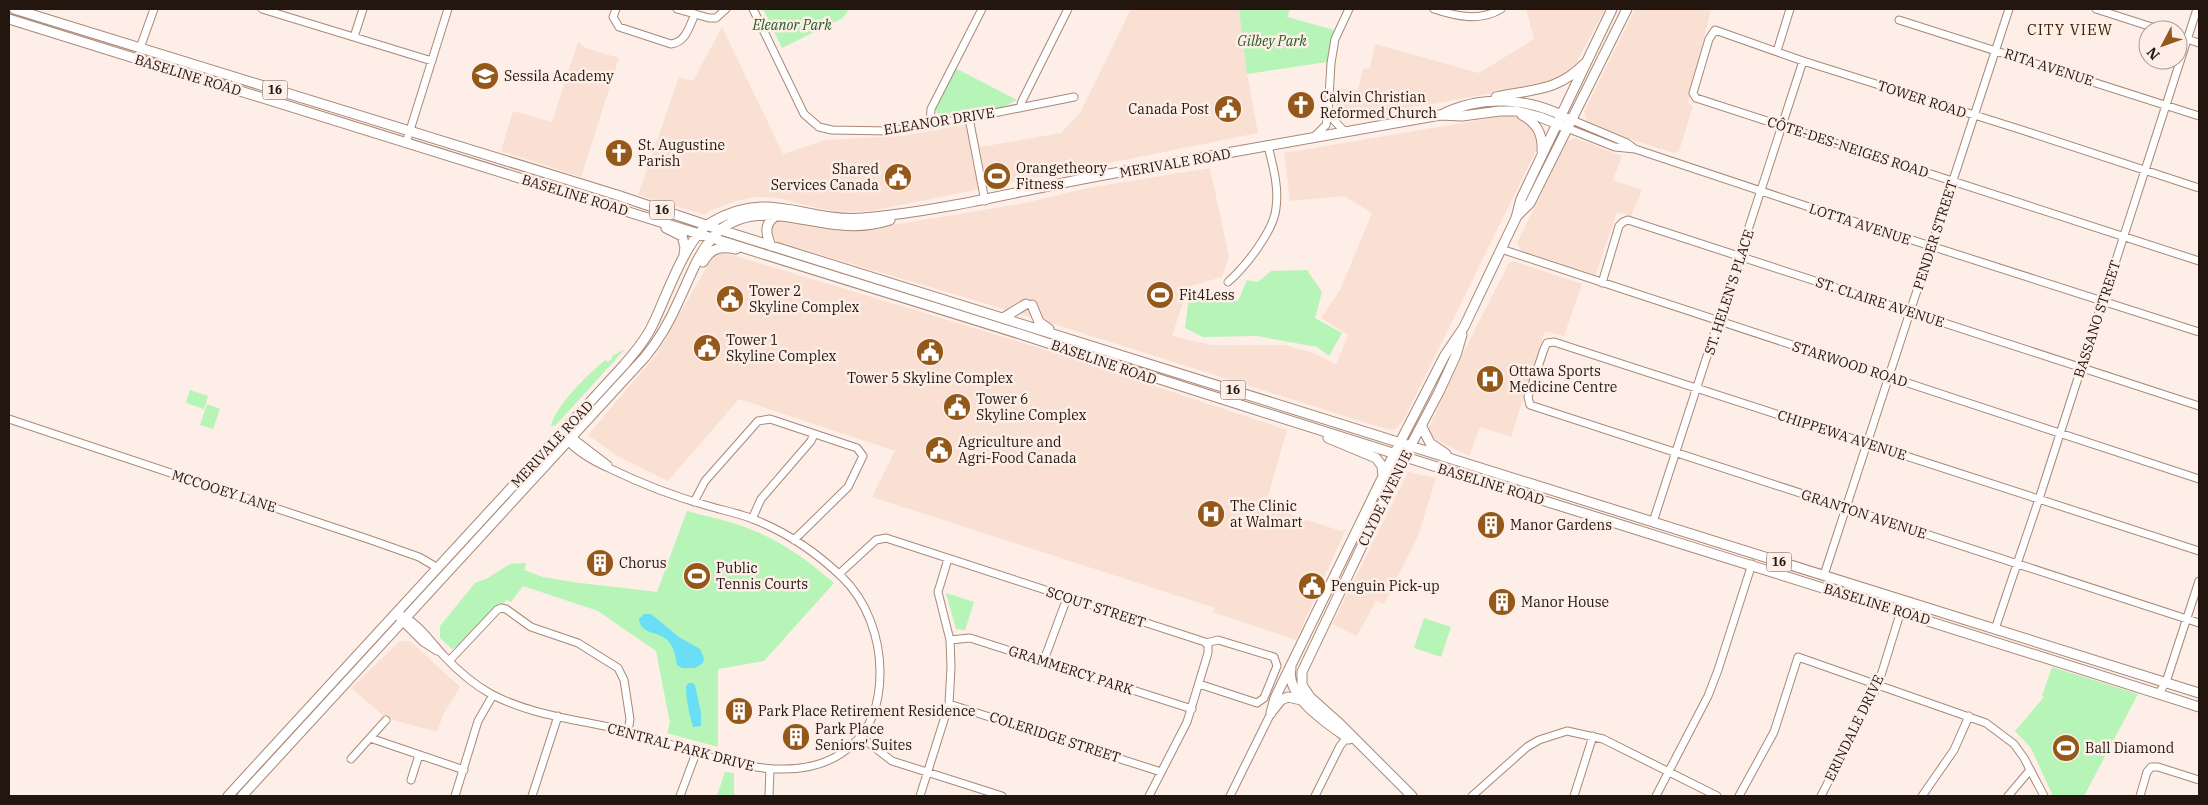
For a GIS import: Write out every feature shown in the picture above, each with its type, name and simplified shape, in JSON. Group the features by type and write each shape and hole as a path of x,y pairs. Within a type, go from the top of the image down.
{"main road":[{"name":"BASELINE ROAD","path":"14,9 2199,692"},
{"path":"1562,115 1612,9"},
{"path":"1570,124 1627,9"},
{"name":"BASELINE ROAD","path":"9,19 713,237 1020,334 1145,376 1752,564 2199,707"},
{"path":"1472,103 1555,85 1572,76 1589,58"},
{"name":"MERIVALE ROAD","path":"1440,115 1460,105 1472,103 1521,102 1562,115 1570,124"},
{"path":"1516,111 1532,121 1540,131 1543,144 1542,155"},
{"name":"MERIVALE ROAD","path":"228,796 618,373 653,325 683,258 699,233 707,225 732,213 759,206 776,206 840,218 909,214 985,201 1096,176 1440,115 1462,116 1516,111 1557,124 1570,124"},
{"name":"CLYDE AVENUE","path":"1270,713 1275,698 1399,443 1445,355 1464,327 1516,218 1521,199 1562,115"},
{"name":"CLYDE AVENUE","path":"1516,218 1530,203 1570,124"},
{"path":"582,197 585,186"},
{"path":"639,214 682,236 685,247 683,258"},
{"path":"771,246 766,234 767,226 778,214"},
{"name":"MERIVALE ROAD","path":"242,796 650,350 680,299 699,258 713,237 721,230 735,221 748,217 778,214 820,223 858,226 875,224 909,214"},
{"path":"680,299 712,251 725,247 760,253"},
{"path":"870,287 872,277"},
{"path":"935,307 938,298"},
{"path":"1003,318 1029,305 1044,327 1064,337"},
{"path":"1020,334 1023,324"},
{"name":"CLYDE AVENUE","path":"1348,736 1307,694 1302,681 1303,668 1456,355 1464,327"},
{"path":"1145,376 1148,364"},
{"path":"1302,424 1326,437 1376,458 1382,466 1383,477"},
{"path":"1422,427 1430,443 1457,460"},
{"path":"1591,515 1595,504"},
{"path":"1322,602 1330,612"},
{"path":"1293,663 1290,679 1295,692 1302,700 1348,736 1412,796"},
{"path":"1270,713 1282,700 1288,697 1302,700"}],"street":[{"path":"140,48 154,9"},
{"path":"262,9 276,11 432,61"},
{"path":"354,37 363,9"},
{"path":"406,143 448,9"},
{"path":"616,9 613,17 619,27 671,44 682,40 694,14"},
{"path":"678,9 716,18 726,9"},
{"name":"ELEANOR DRIVE","path":"753,9 804,114 819,127 832,130 889,131 969,118 1074,97"},
{"path":"930,124 931,110 982,9"},
{"path":"1020,108 1068,9"},
{"path":"1313,138 1326,125 1330,63 1335,40 1349,9"},
{"path":"1434,9 1458,16 1471,17 1485,15 1500,9"},
{"path":"1777,51 1790,9"},
{"name":"PENDER STREET","path":"1824,575 2009,9"},
{"path":"2096,9 2138,23"},
{"name":"BASSANO STREET","path":"2188,39 2197,9"},
{"name":"RITA AVENUE","path":"1899,20 2199,116"},
{"name":"TOWER ROAD","path":"1696,98 1693,93 1694,87 1710,39 1715,30 1803,62 2199,188"},
{"path":"2188,39 2199,43"},
{"name":"ST. HELEN'S PLACE","path":"1653,522 1803,62"},
{"name":"BASSANO STREET","path":"1995,629 2178,70"},
{"name":"CÔTE-DES-NEIGES ROAD","path":"1696,98 2199,261"},
{"path":"1328,114 1345,132"},
{"path":"969,118 985,201"},
{"name":"LOTTA AVENUE","path":"1570,124 1614,147 1635,149 1932,247 2199,332"},
{"path":"1228,282 1245,266 1257,248 1276,209 1274,174 1268,146"},
{"name":"ST. CLAIRE AVENUE","path":"1602,283 1619,226 1625,221 1741,256 2199,406"},
{"name":"STARWOOD ROAD","path":"1501,248 1719,322 2199,479"},
{"name":"CHIPPEWA AVENUE","path":"1530,405 1528,397 1544,349 1547,343 1554,342 2199,551"},
{"name":"GRANTON AVENUE","path":"1530,405 2199,623"},
{"name":"MCCOOEY LANE","path":"9,419 368,539 419,557 438,568"},
{"path":"694,502 705,481 758,421 770,419 857,448 863,456 848,488 794,540"},
{"name":"CENTRAL PARK DRIVE","path":"396,613 423,642 446,658 466,677 493,695 523,707 628,732 739,765 770,769 804,767 828,762 844,753 861,737 872,717 877,701 880,675 878,649 864,607 839,574 794,540 752,519 640,484 616,472 562,433"},
{"path":"752,519 761,499 811,441 814,434"},
{"name":"SCOUT STREET","path":"839,574 879,538 886,538 1206,643 1218,640 1264,654 1274,658 1277,666 1264,698 1257,703 1199,684"},
{"path":"920,796 949,704 950,640 938,599 938,592 948,559"},
{"path":"1656,796 1718,670 1752,564"},
{"path":"2159,693 2166,682 2199,581"},
{"path":"1044,660 1067,598"},
{"name":"ERINDALE DRIVE","path":"1821,796 1878,684 1904,601"},
{"path":"446,658 496,610 506,609 531,627 578,643 618,668 623,675 630,719 628,732"},
{"name":"GRAMMERCY PARK","path":"950,640 970,638 1044,660 1192,709"},
{"path":"1149,796 1192,709 1208,653 1206,643"},
{"path":"1739,796 1774,732 1798,657 1986,722 2014,744 2044,796"},
{"path":"455,796 478,722 493,695"},
{"name":"COLERIDGE STREET","path":"949,704 1161,772"},
{"path":"1230,796 1270,713"},
{"path":"532,796 558,716"},
{"path":"1922,796 1954,750 1969,716"},
{"path":"351,759 386,720"},
{"path":"1472,796 1527,747 1539,740 1567,731 1603,739 1717,796"},
{"path":"1316,796 1340,746 1348,736"},
{"path":"1574,796 1593,736"},
{"path":"861,737 892,762 1002,796"},
{"path":"370,738 464,770"},
{"path":"680,796 696,753"},
{"path":"411,780 420,755"},
{"path":"2140,796 2147,772 2151,767 2158,767 2199,780"},
{"path":"769,796 770,769"},
{"path":"2008,796 2030,770"}],"shaded area":[{"path":"1131,9 1239,9 1247,74 1258,133 871,211 836,212 777,198 757,197 739,200 709,211 705,215 638,195 679,77 693,81 722,27 783,154 825,140 902,136 975,123 980,147 1061,133 1080,113"},
{"path":"1526,9 1605,9 1576,63 1566,74 1553,82 1343,120 1337,119 1334,88 1358,90 1363,69 1370,68 1375,44 1479,73 1534,39"},
{"path":"1635,9 1711,9 1688,103 1693,106 1679,151 1674,153 1636,141 1588,122 1584,112"},
{"path":"578,42 586,48 619,58 581,177 501,151 513,111 552,122"},
{"path":"1513,116 1525,121 1534,130 1538,142 1534,155 1403,421 1395,429 1389,430 1044,321 772,240 770,227 778,220 842,230 868,229 1025,203 1087,188 1210,168 1229,257 1222,277 1188,287 1172,336 1211,345 1284,345 1314,353 1336,364 1348,335 1321,318 1340,290 1372,213 1344,196 1290,201 1284,153"},
{"path":"1576,138 1622,156 1613,180 1642,190 1631,216 1617,212 1594,279 1521,251 1517,243 1568,140"},
{"path":"722,252 1040,348 1287,430 1265,506 1341,531 1346,529 1296,640 1213,612 1215,608 872,497 895,451 739,399 668,481 617,456 588,435 656,355 709,263 715,254"},
{"path":"1513,261 1582,284 1564,336 1545,331 1511,437 1480,427 1469,456 1435,439 1430,434 1429,427 1468,343 1509,263"},
{"path":"1408,472 1436,478 1418,536 1384,604 1376,601 1357,636 1332,624"},
{"path":"400,641 410,641 460,687 443,715 437,732 386,718 351,688"}],"green space":[{"name":"Eleanor Park","path":"763,9 849,9 843,18 782,48"},
{"name":"Gilbey Park","path":"1239,9 1290,9 1287,17 1334,30 1327,62 1247,74"},
{"path":"955,68 1017,100 1002,107 941,117 937,113 935,106"},
{"path":"1307,270 1322,292 1315,318 1342,333 1329,356 1317,347 1257,336 1203,337 1185,328 1189,297 1207,291 1238,301 1247,280 1258,282 1271,271"},
{"path":"625,349 556,425 551,426 559,410 582,381 606,360 608,362 612,359 612,356"},
{"path":"190,390 208,396 204,409 186,403"},
{"path":"207,404 220,409 213,429 200,425"},
{"path":"687,511 733,523 765,536 801,557 834,583 764,661 718,669 718,747 667,733 670,723 656,651 598,611 523,586 511,602 506,600 503,604 495,606 458,646 452,649 440,638 440,626 475,583 486,579 510,564 526,563 524,570 543,577 657,592"},
{"path":"946,593 974,602 965,630 956,629"},
{"path":"1424,618 1451,627 1441,657 1414,648"},
{"path":"2052,667 2138,694 2084,796 2053,796 2031,748 2015,731 2044,697 2042,696"},
{"path":"725,772 734,773 734,796 717,796"}],"water":[{"path":"644,614 651,614 679,637 700,649 704,658 703,663 695,668 682,668 677,665 674,650 669,642 643,628 640,624 639,619"},
{"path":"689,683 695,685 701,713 701,726 693,727 686,686"}],"place":[{"name":"Sessila Academy","path":"485,76"},
{"name":"Calvin Christian Reformed Church","path":"1301,105"},
{"name":"Canada Post","path":"1228,109"},
{"name":"St. Augustine Parish","path":"619,153"},
{"name":"Orangetheory Fitness","path":"997,176"},
{"name":"Shared Services Canada","path":"898,177"},
{"name":"Fit4Less","path":"1160,295"},
{"name":"Tower 2 Skyline Complex","path":"730,299"},
{"name":"Tower 1 Skyline Complex","path":"707,348"},
{"name":"Tower 5 Skyline Complex","path":"930,352"},
{"name":"Ottawa Sports Medicine Centre","path":"1490,379"},
{"name":"Tower 6 Skyline Complex","path":"957,407"},
{"name":"Agriculture and Agri-Food Canada","path":"939,450"},
{"name":"The Clinic at Walmart","path":"1211,514"},
{"name":"Manor Gardens","path":"1491,525"},
{"name":"Chorus","path":"600,563"},
{"name":"Public Tennis Courts","path":"697,576"},
{"name":"Penguin Pick-up","path":"1312,586"},
{"name":"Manor House","path":"1502,602"},
{"name":"Park Place Retirement Residence","path":"739,711"},
{"name":"Park Place Seniors' Suites","path":"796,737"},
{"name":"Ball Diamond","path":"2066,748"}],"district":[{"name":"CITY VIEW","path":"2070,30"}]}
